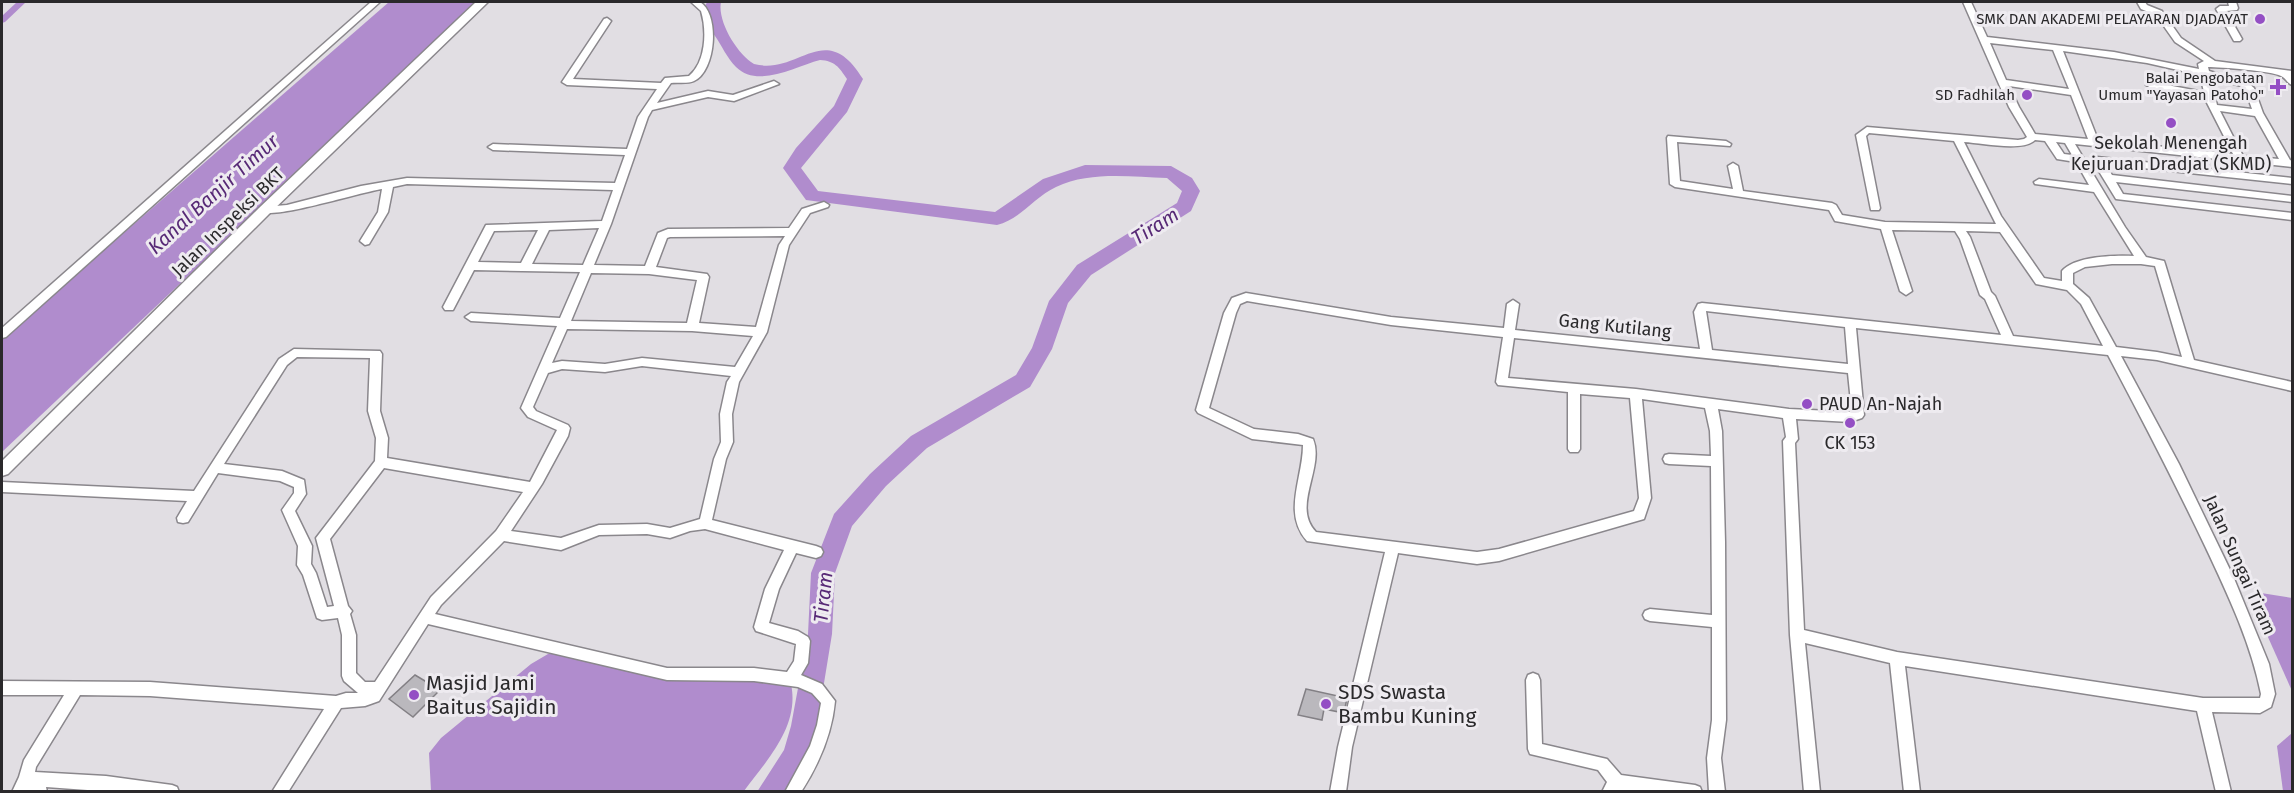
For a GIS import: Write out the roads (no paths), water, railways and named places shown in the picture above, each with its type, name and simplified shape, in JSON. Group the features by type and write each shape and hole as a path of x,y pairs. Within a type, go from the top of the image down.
{"street":[{"path":"2,334 376,2"},
{"name":"Jalan Inspeksi BKT","path":"2,470 264,211 482,2"},
{"path":"2,688 182,691 336,703 348,698 368,700 380,689 436,601 501,535 533,488 564,432 561,426 528,411 606,224 643,117 663,86 671,78 693,78 701,66 710,23 704,8 695,2"},
{"path":"1967,2 2019,116 2032,137"},
{"path":"2141,2 2144,7 2158,13 2178,40 2211,62"},
{"path":"2232,2 2234,8 2220,9 2237,39"},
{"path":"607,21 567,82 663,86"},
{"path":"1982,39 2057,47 2204,71 2248,86 2258,113 2289,163"},
{"path":"2057,47 2097,160 2120,197 2292,217"},
{"path":"2268,213 2245,175 2211,102 2203,64 2211,62 2288,74 2292,82"},
{"path":"2004,82 2075,93"},
{"path":"650,108 708,93 734,98 774,84"},
{"path":"2151,85 2196,92 2211,102 2258,113"},
{"path":"1875,208 1862,132 1887,131 2024,143 2032,137 2047,138 2289,163"},
{"path":"1957,137 2003,228 2040,281 2068,286 2085,301 2113,351"},
{"path":"1726,144 1672,138 1675,184 1832,207 1839,218 1885,226 2003,228"},
{"path":"2047,138 2061,157 2080,159"},
{"path":"2067,140 2091,176 2116,225 2141,258"},
{"path":"493,147 631,152"},
{"path":"2097,160 2292,181"},
{"path":"1733,166 1739,194"},
{"path":"2107,178 2292,198"},
{"path":"264,211 287,209 388,184 434,181 619,187"},
{"path":"2039,182 2097,189"},
{"path":"365,241 383,212 388,184"},
{"path":"705,524 720,459 728,442 726,414 738,372 749,358 761,332 780,259 790,232 806,211 824,205"},
{"path":"449,307 490,228 606,224"},
{"path":"525,267 545,226"},
{"path":"1885,226 1906,291"},
{"path":"1959,227 1962,236 1965,237 1986,295 1989,296 2008,338"},
{"path":"649,270 665,234 790,232"},
{"path":"2068,286 2067,271 2073,266 2141,258 2160,264 2189,362"},
{"path":"469,266 649,270 703,277 692,327"},
{"name":"Gang Kutilang","path":"1392,549 1312,537 1307,534 1301,506 1309,467 1309,442 1252,434 1202,410 1236,301 1246,297 1372,316 1855,369"},
{"path":"1513,304 1502,382 1636,394 1789,414 1850,417 1858,415 1850,323"},
{"path":"1707,353 1701,307 2113,351 2189,362 2292,386"},
{"path":"471,318 761,332"},
{"name":"Jalan Sungai Tiram","path":"1797,635 1897,658 2203,705 2260,706 2266,702 2268,694 2262,664 2226,576 2178,473 2113,351"},
{"path":"183,518 283,362 294,353 376,354 374,411 382,438 381,462 323,537 345,611 349,635 350,676 362,688 380,689"},
{"path":"544,369 562,365 605,368 642,362 738,372"},
{"path":"1574,388 1574,449"},
{"path":"1338,792 1345,747 1392,549 1484,558 1639,515 1645,498 1636,394"},
{"path":"1711,404 1712,421 1716,431 1719,622 1719,720 1714,758 1717,792"},
{"path":"1789,414 1792,439 1789,441 1797,635 1812,792"},
{"path":"1669,459 1716,461"},
{"path":"381,462 533,488"},
{"path":"215,468 282,476 300,484 300,494 288,510 305,546 304,565 309,573 322,614 345,611"},
{"path":"2,487 197,496"},
{"path":"501,535 561,544 600,530 647,529 670,533 705,524 816,552"},
{"path":"792,547 772,589 761,627 798,637 803,641 801,663 794,679"},
{"path":"1650,615 1719,622"},
{"path":"427,618 682,677 764,676 794,679 813,687 828,701 826,716 812,759 792,792"},
{"path":"1897,658 1912,792"},
{"path":"1533,680 1535,749 1602,764 1613,787 1695,792"},
{"path":"76,688 29,765 29,786 106,783 172,792"},
{"path":"279,792 336,703"},
{"path":"2203,705 2224,792"}],"water":[{"name":"Kanal Banjir Timur","path":"389,2 478,2 2,452 2,339"},
{"path":"2261,593 2292,598 2292,691 2251,599"},
{"path":"561,653 683,680 747,679 791,684 793,699 791,714 780,742 744,791 431,791 429,753 441,738 531,664 548,654"},
{"path":"2292,733 2292,791 2283,791 2277,746"}],"waterway":[{"path":"2,20 22,2"},
{"name":"Tiram","path":"714,2 712,15 715,23 744,66 761,71 776,69 820,55 833,56 845,63 855,79 841,108 802,152 792,168 812,196 997,219 1011,212 1031,194 1049,183 1085,171 1171,172 1186,182 1191,191 1185,207 1084,270 1059,301 1042,349 1023,381 919,442 878,480 842,521 823,573 820,634 804,726 795,756 770,792"}],"place":[{"name":"SMK DAN AKADEMI PELAYARAN DJADAYAT","path":"2260,19"},
{"name":"Balai Pengobatan Umum \"Yayasan Patoho\"","path":"2278,87"},
{"name":"SD Fadhilah","path":"2027,95"},
{"name":"Sekolah Menengah Kejuruan Dradjat (SKMD)","path":"2171,123"},
{"name":"PAUD An-Najah","path":"1807,404"},
{"name":"CK 153","path":"1850,423"},
{"name":"Masjid Jami Baitus Sajidin","path":"414,695"},
{"name":"SDS Swasta Bambu Kuning","path":"1326,704"}]}
